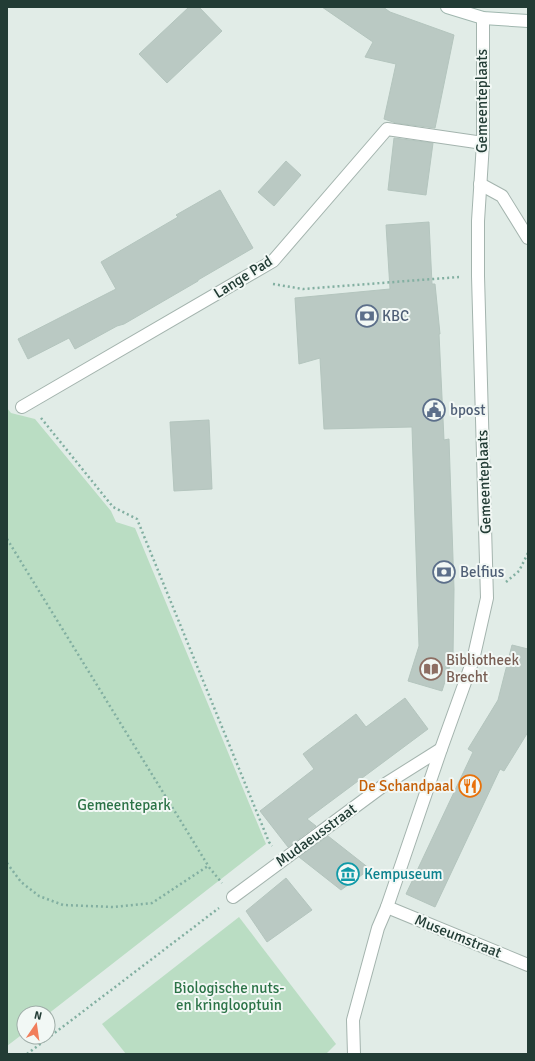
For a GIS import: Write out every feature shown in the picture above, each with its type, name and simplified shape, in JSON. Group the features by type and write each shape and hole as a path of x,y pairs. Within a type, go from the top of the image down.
{"street":[{"path":"447,7 483,18 528,21"},
{"name":"Gemeenteplaats","path":"354,1054 353,1020 378,928 387,907 473,660 487,598 478,276 478,221 483,143 483,18"},
{"name":"Lange Pad","path":"22,408 273,261 387,129 483,143"},
{"path":"480,184 502,196 528,238"},
{"name":"Mudaeusstraat","path":"233,897 387,783 441,749"},
{"name":"Museumstraat","path":"387,907 528,966"}],"path":[{"path":"243,278 303,289 478,276"},
{"path":"22,408 26,408 40,417 113,507 137,519 269,842 283,860"},
{"path":"7,539 211,869 208,866 152,903 114,907 78,906 63,905 39,896 21,882 7,863"},
{"path":"487,598 519,571 528,553"},
{"path":"27,1054 233,897"}],"green space":[{"name":"Gemeentepark","path":"7,408 11,413 35,419 111,511 116,522 135,528 266,844 56,1008 56,1005 16,1005 16,1039 7,1046"},
{"name":"Biologische nuts- en kringlooptuin","path":"239,917 336,1044 326,1054 126,1054 102,1024"}],"building":[{"path":"189,7 199,7 222,31 167,83 139,54"},
{"path":"322,7 383,7 390,12 454,35 435,128 396,123 384,119 396,64 365,57 373,42"},
{"path":"394,138 433,143 426,195 388,190"},
{"path":"286,161 301,175 274,206 258,192"},
{"path":"220,190 253,248 124,324 117,326 75,349 69,338 28,359 18,339 116,289 101,262 178,217 176,215"},
{"path":"429,222 432,284 435,284 440,334 444,440 449,439 454,589 453,656 442,691 408,681 419,646 412,427 324,429 320,358 299,364 295,298 390,289 386,225"},
{"path":"209,420 212,489 174,491 170,422"},
{"path":"512,645 528,649 528,732 504,771 500,769 435,907 406,894 473,752 468,749 498,700"},
{"path":"405,698 428,729 307,819 316,826 288,847 260,811 314,769 303,754 356,714 366,727"},
{"path":"328,836 370,869 341,890 299,857"},
{"path":"286,878 312,910 267,942 246,911"}],"place":[{"name":"KBC","path":"367,316"},
{"name":"bpost","path":"434,410"},
{"name":"Belfius","path":"444,572"},
{"name":"Bibliotheek Brecht","path":"431,669"},
{"name":"De Schandpaal","path":"470,786"},
{"name":"Kempuseum","path":"348,874"}]}
